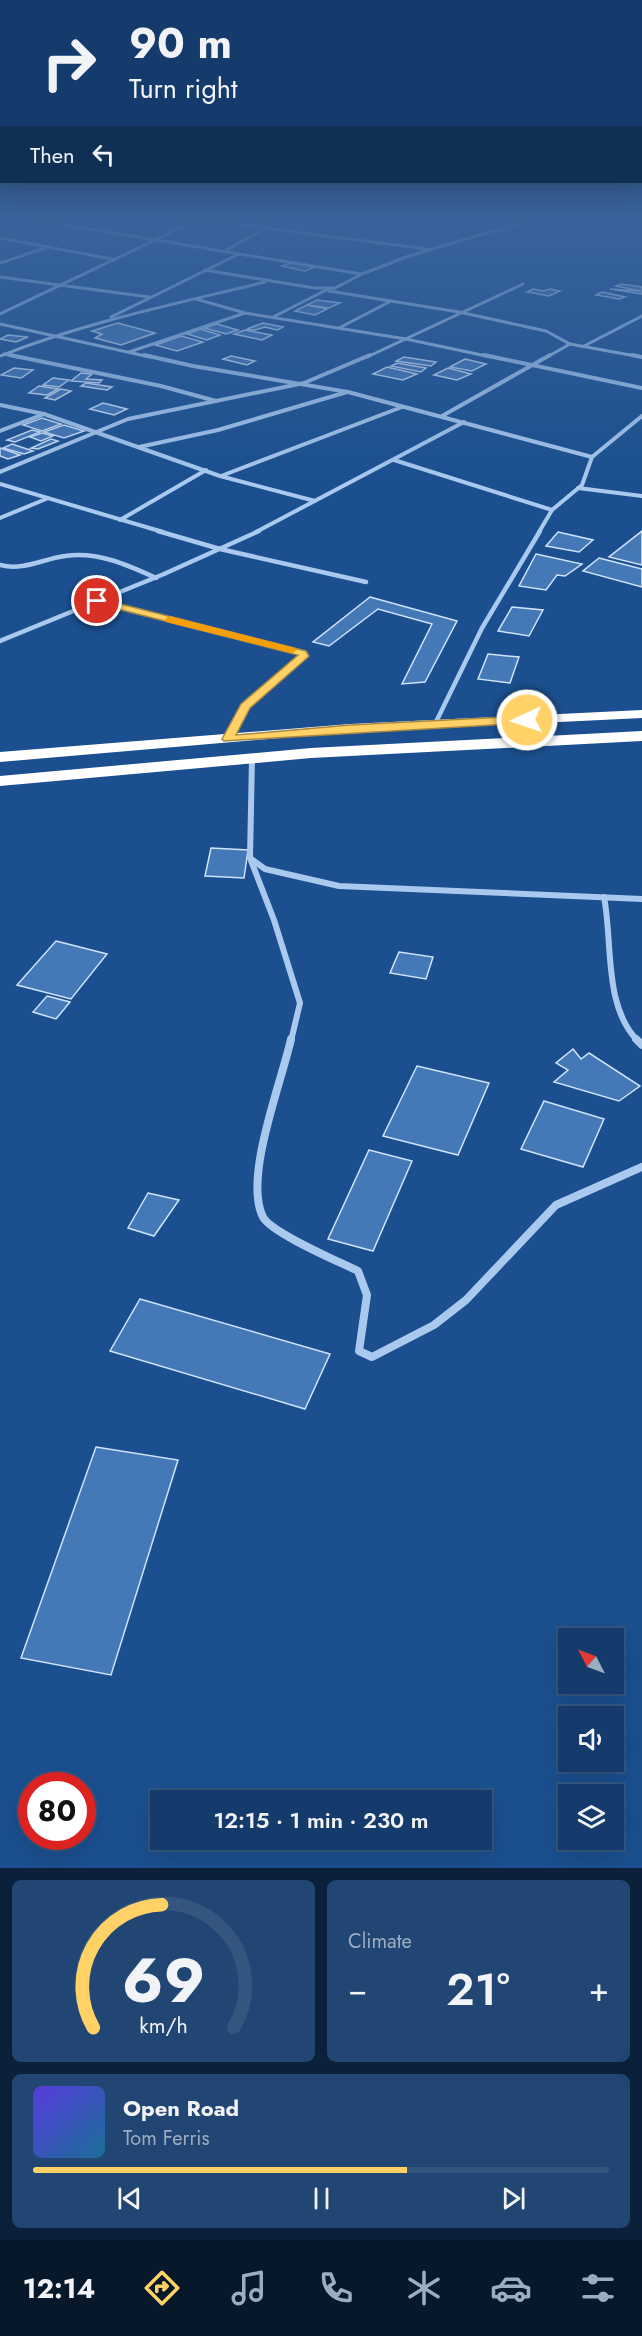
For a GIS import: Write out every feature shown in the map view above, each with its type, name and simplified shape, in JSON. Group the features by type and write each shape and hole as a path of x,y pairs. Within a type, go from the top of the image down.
{"highway":[{"path":"0,757 435,724 642,714"},
{"path":"0,781 311,753 642,736"}],"street":[{"path":"0,314 15,306"},
{"path":"99,322 131,306"},
{"path":"1,354 99,322 166,306"},
{"path":"221,306 245,313 406,339 642,388"},
{"path":"272,317 294,306"},
{"path":"339,328 381,306"},
{"path":"427,306 546,331 570,344 642,357"},
{"path":"0,472 128,419 304,383 330,374 472,306"},
{"path":"129,352 245,313"},
{"path":"583,347 642,316"},
{"path":"0,324 193,366 348,392 592,457"},
{"path":"442,416 570,344"},
{"path":"1,354 161,386 218,401"},
{"path":"136,447 192,437 348,392"},
{"path":"0,405 45,414 220,476 315,501"},
{"path":"220,476 404,406"},
{"path":"0,431 45,414"},
{"path":"435,724 482,628 552,510 582,485 592,457 642,416"},
{"path":"0,640 156,578 220,549 464,422"},
{"path":"394,460 552,510"},
{"path":"120,520 206,470"},
{"path":"0,484 220,549 366,582"},
{"path":"578,488 642,496"},
{"path":"0,518 46,499"},
{"path":"0,565 24,569 54,558 73,556 108,558 156,578"},
{"path":"97,601 302,653 300,660 245,707 228,739"},
{"path":"252,758 250,858 274,920 300,1003 285,1067 267,1119 257,1188 263,1218 276,1230 358,1271 368,1295 359,1351 372,1357 434,1325 466,1300 556,1205 642,1167"},
{"path":"250,858 265,869 339,886 642,898"},
{"path":"604,897 609,916 612,975 624,1025 642,1045"}],"building":[{"path":"305,306 327,309 315,315 295,311"},
{"path":"118,323 155,333 121,345 95,338 102,334 92,331"},
{"path":"263,323 283,327 277,330 265,327 255,330 247,329"},
{"path":"217,324 238,330 226,334 204,328"},
{"path":"200,329 220,335 207,340 187,334"},
{"path":"245,330 272,335 262,340 234,334"},
{"path":"8,335 28,337 16,342 0,339"},
{"path":"181,336 203,342 177,351 155,345"},
{"path":"231,356 255,361 247,365 223,359"},
{"path":"404,357 436,362 431,366 396,361"},
{"path":"465,359 486,364 472,371 450,367"},
{"path":"397,363 426,368 421,372 391,366"},
{"path":"387,367 417,374 403,380 373,374"},
{"path":"14,368 33,370 21,378 1,375"},
{"path":"448,368 471,374 457,380 434,375"},
{"path":"81,373 92,374 86,379 102,380 99,383 71,381"},
{"path":"53,378 69,380 59,387 43,385"},
{"path":"86,383 112,387 107,390 81,386"},
{"path":"39,386 58,389 47,395 29,393"},
{"path":"61,389 71,391 55,400 45,398"},
{"path":"103,403 127,409 114,415 90,409"},
{"path":"42,418 61,424 42,431 23,425"},
{"path":"64,425 84,431 64,438 44,432"},
{"path":"32,430 40,432 15,442 7,440"},
{"path":"42,433 53,436 41,441 30,437"},
{"path":"51,439 58,441 38,449 31,448"},
{"path":"12,444 33,451 24,454 3,448"},
{"path":"0,448 20,455 8,459 0,456"},
{"path":"642,531 642,565 609,557"},
{"path":"558,532 593,540 579,552 546,546"},
{"path":"536,554 582,564 565,576 557,575 546,590 519,586"},
{"path":"599,558 642,569 642,587 583,571"},
{"path":"370,597 457,621 425,682 402,684 432,624 378,609 329,646 313,642"},
{"path":"512,607 543,610 529,636 498,631"},
{"path":"488,654 519,657 510,683 478,679"},
{"path":"211,848 248,850 244,878 205,876"},
{"path":"56,941 107,954 71,999 17,985"},
{"path":"399,952 433,957 426,979 390,973"},
{"path":"47,996 70,1002 56,1019 33,1012"},
{"path":"573,1049 581,1059 589,1053 640,1086 619,1101 554,1082 568,1070 556,1063"},
{"path":"417,1066 489,1083 458,1155 383,1136"},
{"path":"544,1101 604,1119 583,1167 521,1149"},
{"path":"369,1150 412,1161 373,1251 328,1239"},
{"path":"148,1193 179,1200 154,1236 128,1228"},
{"path":"140,1299 330,1354 305,1409 110,1351"},
{"path":"96,1447 178,1460 111,1675 21,1658"}],"slow traffic":[{"path":"170,619 292,650"}],"route":[{"path":"97,601 302,653 300,660 245,707 228,739 350,728 527,720"}]}
